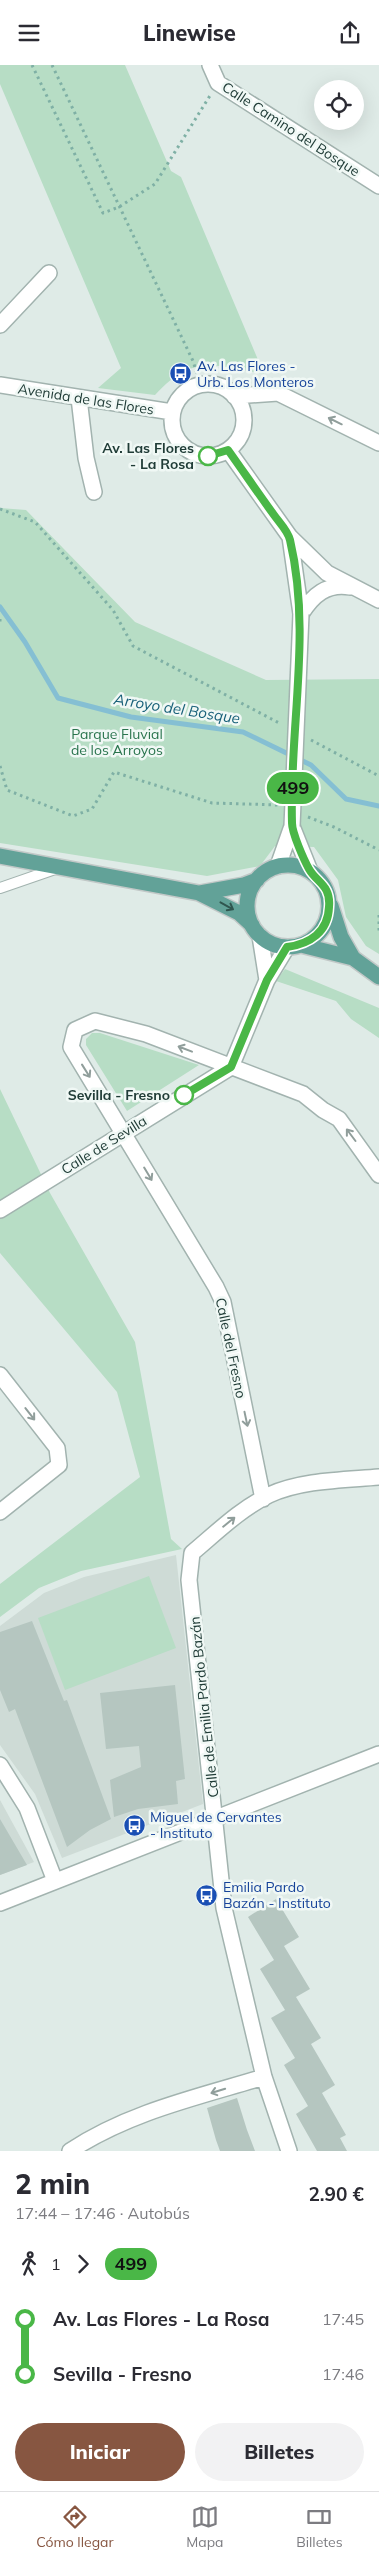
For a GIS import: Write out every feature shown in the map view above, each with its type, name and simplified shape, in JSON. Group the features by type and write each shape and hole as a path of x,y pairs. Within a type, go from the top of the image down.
{"main road":[{"path":"0,857 199,893 240,913 268,942 353,958 377,975"},
{"path":"199,893 244,885 278,867 289,865 310,871 323,884 328,893 341,937 353,958"},
{"path":"256,880 247,902 256,931"},
{"path":"294,946 313,939 322,930 328,919 330,906 328,893"}],"street":[{"name":"Calle Camino del Bosque","path":"210,65 218,83 379,187"},
{"path":"0,325 48,273"},
{"path":"211,384 224,388 234,396 241,407 244,420 241,432 235,443 228,450 204,456 189,451 181,444 173,431 172,412 180,396 192,387 211,384"},
{"name":"Avenida de las Flores","path":"0,385 172,412"},
{"path":"234,396 278,393 379,443"},
{"path":"79,398 86,458 94,492"},
{"path":"228,450 290,537 327,573 379,600"},
{"path":"278,867 292,825 301,614 290,537"},
{"path":"301,614 310,599 327,588 338,585 356,589"},
{"path":"292,825 310,871"},
{"path":"256,931 267,980"},
{"path":"294,946 267,980 231,1067 303,1094 323,1110 339,1119 379,1175"},
{"name":"Calle del Fresno","path":"231,1067 146,1034 95,1021 75,1029 71,1047 216,1287 223,1302 263,1499"},
{"name":"Calle de Sevilla","path":"0,1210 123,1132 231,1067"},
{"path":"0,1375 57,1448 59,1465 0,1512"},
{"path":"263,1499 300,1487 379,1477"},
{"name":"Calle de Emilia Pardo Bazán","path":"263,1499 250,1506 192,1553 189,1580 216,1817 224,1908 264,2077 289,2151"},
{"path":"0,1903 379,1754"},
{"path":"0,1765 27,1808 55,1881"},
{"path":"70,2151 96,2134 136,2116 264,2077"}],"lane":[{"path":"0,888 58,868"}],"path":[{"path":"32,65 102,213 119,207 155,184 218,83"},
{"path":"52,65 193,361 201,386"},
{"path":"0,509 35,522 113,610 133,646 282,725"},
{"path":"309,739 379,776"},
{"path":"0,766 6,790 73,817 92,809 114,772 212,803 279,805 288,809"},
{"path":"307,816 334,827 379,850"},
{"path":"379,915 379,933"}],"shaded area":[{"path":"176,1555 203,1804 62,1858 35,1794 0,1745 0,1626 44,1593 84,1577"},
{"path":"0,1800 34,1862 0,1875"}],"green space":[{"path":"0,65 125,65 171,171 181,177 264,374 218,366 205,366 181,373 155,395 98,388 121,368 0,84"},
{"name":"Parque Fluvial de los Arroyos","path":"0,508 26,510 135,622 266,680 379,679 379,954 366,946 346,917 338,880 314,847 275,846 260,866 207,876 0,843"},
{"path":"285,969 379,1008 379,1038 351,1019 336,1001 276,981"},
{"path":"92,1033 100,1033 199,1065 127,1111 86,1045 86,1039"},
{"path":"0,1089 50,1193 135,1342 171,1539 182,1549 81,1571 39,1588 0,1617 0,1584 140,1477 117,1392 0,1253"},
{"path":"149,1576 176,1648 65,1690 38,1618"}],"building":[{"path":"32,1621 64,1701 67,1700 111,1819 90,1830 67,1847 15,1709 9,1712 0,1690 0,1632"},
{"path":"175,1685 185,1779 176,1781 178,1804 138,1809 114,1817 110,1780 141,1767 139,1746 106,1749 100,1693"},
{"path":"0,1819 27,1865 0,1875"},
{"path":"276,1899 299,1937 284,1946 310,1989 296,1997 321,2038 311,2044 335,2085 322,2093 346,2135 340,2138 347,2151 317,2151 296,2114 308,2106 284,2065 295,2058 271,2018 285,2010 260,1969 274,1960 248,1917"},
{"path":"237,2098 255,2151 220,2151 216,2140 207,2108"}],"waterway":[{"name":"Arroyo del Bosque","path":"0,607 25,642 58,698 131,717 243,732 311,765 346,799 379,806"}],"bus line":[{"name":"499","path":"184,1095 231,1067 267,980 287,947 301,945 313,939 322,930 328,919 330,906 328,893 323,884 310,871 292,825 301,614 290,537 228,450 208,456"}],"place":[{"name":"Av. Las Flores - Urb. Los Monteros","path":"181,374"},
{"name":"Av. Las Flores - La Rosa","path":"208,456"},
{"name":"Sevilla - Fresno","path":"184,1095"},
{"name":"Miguel de Cervantes - Instituto","path":"134,1825"},
{"name":"Emilia Pardo Bazán - Instituto","path":"207,1895"}]}
